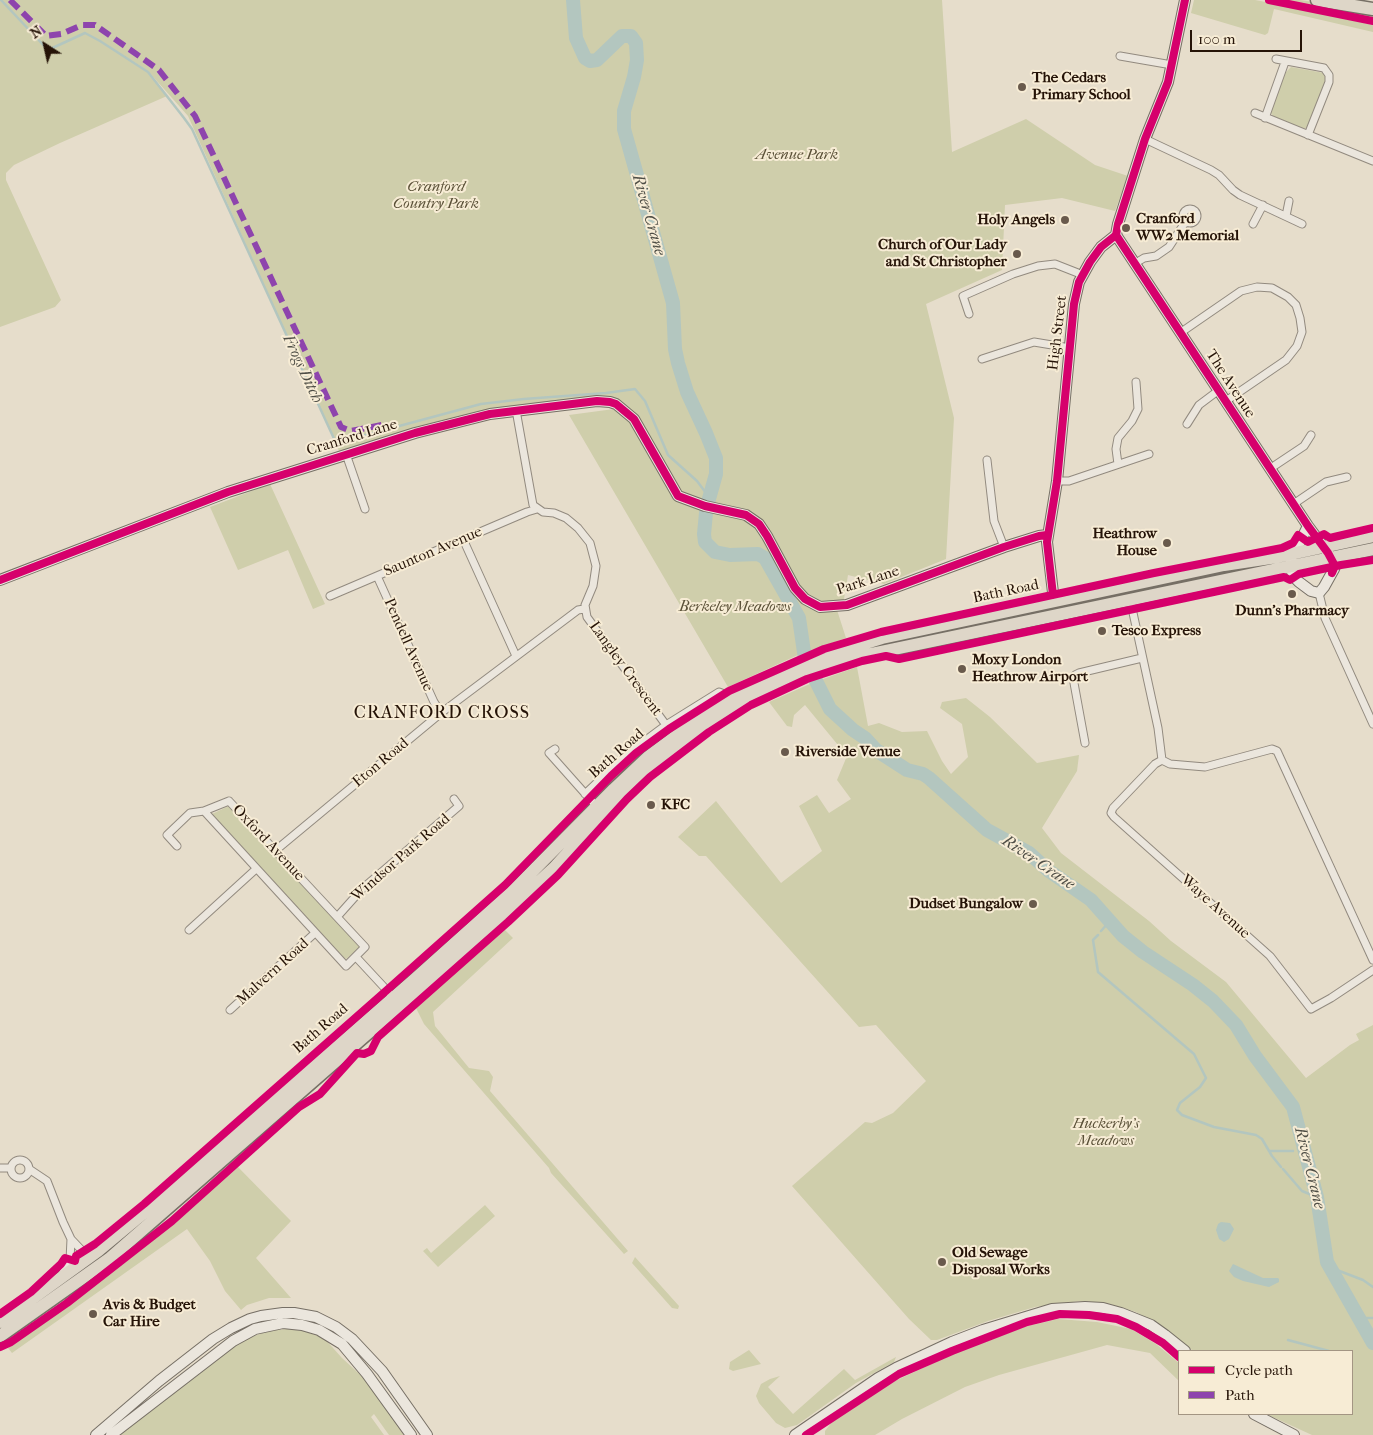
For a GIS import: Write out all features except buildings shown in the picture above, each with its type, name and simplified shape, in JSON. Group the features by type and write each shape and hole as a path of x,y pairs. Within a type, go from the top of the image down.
{"highway":[{"path":"1317,0 1373,9"},
{"name":"Bath Road","path":"0,1322 89,1259 109,1260 206,1176 397,1001 541,880 633,770 655,751 704,716 750,688 803,670 882,638 1224,565 1292,554 1373,536"},
{"name":"Bath Road","path":"829,660 880,652 1373,549"},
{"path":"1130,599 1131,589 1135,584"},
{"name":"Bath Road","path":"600,810 706,726 803,670"},
{"name":"Bath Road","path":"0,1336 89,1259"}],"street":[{"path":"1116,235 1145,139 1159,107 1172,65 1185,0"},
{"path":"1120,56 1172,65"},
{"path":"1276,59 1324,68 1330,75 1308,135"},
{"path":"1265,118 1285,62"},
{"path":"1255,114 1373,161"},
{"path":"1145,139 1211,170 1220,175 1240,195 1302,224"},
{"path":"1286,216 1289,201"},
{"path":"1253,224 1262,206"},
{"path":"1134,264 1144,258 1156,256 1169,247 1186,221"},
{"name":"The Avenue","path":"1116,235 1331,558"},
{"name":"High Street","path":"1054,602 1047,535 1057,481 1074,304 1079,282 1083,275 1101,247 1116,235"},
{"path":"969,314 963,296 1013,274 1038,266 1055,264 1083,275"},
{"path":"1180,333 1241,291 1257,287 1272,288 1288,297 1296,305 1302,332 1297,346 1286,360 1226,401"},
{"path":"982,359 1034,342 1070,348"},
{"path":"1118,464 1116,449 1118,438 1132,421 1138,409 1136,382"},
{"path":"1187,424 1199,405 1219,390"},
{"name":"Cranford Lane","path":"0,580 228,492 446,424 516,410 597,401 616,404 634,419 678,496"},
{"path":"516,410 531,496 533,505 537,509"},
{"path":"1271,468 1304,446 1311,435"},
{"path":"346,454 365,509"},
{"path":"1057,481 1068,481 1149,454"},
{"path":"986,460 994,521 1004,547"},
{"path":"1295,504 1326,482 1340,477 1347,477"},
{"name":"Park Lane","path":"678,496 705,506 746,515 759,524 795,588 806,599 820,606 846,605 1004,547 1047,535"},
{"name":"Saunton Avenue","path":"330,596 537,509"},
{"name":"Langley Crescent","path":"537,509 566,518 578,528 590,543 596,566 593,586 584,609 587,617 666,725"},
{"path":"1308,526 1292,554 1290,567 1294,577 1299,582 1311,591 1318,593"},
{"path":"464,539 516,656"},
{"path":"1318,593 1324,587 1335,566 1331,558"},
{"name":"Pendell Avenue","path":"377,576 434,702 441,712"},
{"path":"1318,593 1326,618 1373,724"},
{"path":"1130,599 1158,728 1162,760 1170,764 1205,767 1272,749 1277,751 1373,960"},
{"name":"Eton Road","path":"276,850 441,712 578,610 584,609"},
{"path":"1085,743 1074,683 1075,676 1080,672 1142,658"},
{"path":"585,794 626,754 666,725 719,692 730,700"},
{"path":"549,753 600,810"},
{"name":"Waye Avenue","path":"1162,760 1155,764 1113,808 1111,813 1114,817 1270,956 1310,1009 1331,998 1373,970"},
{"name":"Windsor Park Road","path":"337,917 362,889 459,806 454,799"},
{"name":"Oxford Avenue","path":"229,801 365,947 356,958 346,966 204,812 229,801"},
{"path":"177,846 164,832 190,813 204,812"},
{"path":"189,930 256,869"},
{"name":"Malvern Road","path":"230,1010 315,933"},
{"path":"356,958 397,1001"},
{"path":"11,1168 19,1160 27,1163 30,1168 47,1180 62,1222 71,1238 89,1259"},
{"path":"0,1168 11,1168"},
{"path":"11,1168 14,1176 21,1178 28,1174 30,1168"},
{"path":"58,1281 70,1260 71,1238"},
{"path":"795,1435 896,1368 982,1330 1052,1309 1085,1306 1121,1313 1151,1325 1183,1350"},
{"path":"96,1435 159,1381 213,1339 241,1323 260,1316 283,1313 316,1317 336,1327 352,1339 382,1371 427,1435"},
{"path":"111,1435 232,1341 255,1329 283,1323 302,1325 319,1330 342,1344 367,1374 411,1435"},
{"path":"1256,1415 1294,1435"}],"green space":[{"path":"0,0 942,0 952,152 1026,119 1095,165 1128,176 1115,211 1062,198 1005,205 1002,270 926,304 954,418 946,559 884,584 848,575 844,599 837,610 846,638 800,654 728,687 569,415 614,409 631,422 675,497 679,486 637,418 616,401 586,398 381,440 339,451 188,116 148,71 125,56 148,72 167,96 14,165 6,173 6,180 61,300 55,307 0,327"},
{"path":"1194,0 1255,0 1373,25 1373,32 1274,9 1268,33 1265,35 1191,13"},
{"path":"1281,0 1300,0 1373,11 1373,18 1296,5"},
{"path":"1291,67 1324,73 1326,80 1309,123 1306,128 1302,129 1274,117 1271,113 1285,73"},
{"path":"270,484 325,604 313,609 288,550 238,570 210,507"},
{"name":"Huckerby's Meadows","path":"857,667 868,726 879,723 902,732 927,731 942,761 951,774 968,757 962,724 940,708 942,702 966,698 990,717 1037,763 1079,755 1077,771 1042,828 1061,853 1149,921 1171,941 1226,982 1306,1078 1359,1040 1356,1034 1373,1025 1373,1435 1312,1435 1268,1415 1353,1415 1353,1350 1192,1350 1166,1329 1136,1312 1107,1303 1080,1301 1035,1307 988,1321 937,1340 931,1340 909,1319 792,1186 865,1122 872,1123 893,1113 926,1081 876,1025 859,1027 706,856 699,856 678,837 716,801 781,883 822,851 799,806 817,795 829,813 851,799 837,780 847,756 805,705 794,715 792,727 787,726 769,702 812,683"},
{"path":"229,806 360,945 346,959 212,814"},
{"path":"503,928 513,938 433,1012 435,1026 469,1068 489,1071 493,1077 490,1091 628,1251 624,1254 551,1173 549,1168 424,1024 415,1006"},
{"path":"236,1165 291,1221 256,1258 291,1298 269,1298 247,1305 241,1310 225,1291 210,1261 187,1229 12,1353 8,1348 89,1290 179,1219 178,1216"},
{"path":"485,1205 495,1216 438,1267 423,1251 427,1248 431,1253"},
{"path":"635,1257 679,1306 678,1309 672,1308 632,1263"},
{"path":"1058,1319 1097,1322 1131,1329 1156,1344 1178,1362 1178,1380 1150,1353 1107,1345 999,1375 965,1387 875,1435 825,1435 825,1431 835,1418 895,1381 953,1354 1024,1327"},
{"path":"287,1329 305,1331 325,1339 366,1380 404,1435 389,1435 374,1414 371,1417 384,1435 118,1435 237,1345 267,1331"},
{"path":"749,1350 761,1364 733,1371 729,1369 730,1362"},
{"path":"896,1357 894,1362 856,1383 797,1425 785,1428 776,1423 759,1403 756,1396 761,1384 780,1376 768,1387 793,1414 844,1369 855,1380"}],"shaded area":[{"path":"1221,1222 1230,1223 1234,1229 1229,1239 1224,1242 1219,1239 1216,1230"},
{"path":"1233,1264 1263,1278 1278,1278 1279,1282 1269,1287 1243,1281 1234,1277 1229,1271"}],"waterway":[{"name":"Frogs Ditch","path":"1,0 48,50 85,33 100,41 148,72 184,118 192,129 336,443 481,404 635,389 645,401 668,455 697,481 709,497"},
{"name":"River Crane","path":"573,0 576,38 585,58 590,61 597,60 622,36 631,36 636,43 637,60 624,111 624,129 673,303 675,349 678,363 687,392 716,458 716,474 707,506"},
{"name":"River Crane","path":"706,513 705,542 715,552 730,555 758,554 765,558 799,618 805,659 830,709 865,738 876,750 907,770 923,774 929,778 987,830 1029,853 1049,871 1091,900 1123,936 1143,952 1193,985 1213,1001 1236,1025 1255,1056 1293,1107 1317,1197 1327,1262 1373,1343"},
{"path":"1101,931 1109,922"},
{"path":"1098,935 1093,940 1098,972 1194,1054 1206,1078 1200,1087 1180,1103 1177,1110 1182,1115 1214,1127 1256,1135 1262,1139 1281,1167"},
{"name":"River Crane","path":"1298,1149 1303,1148"},
{"path":"1269,1151 1293,1151"},
{"path":"1283,1169 1302,1191 1317,1197"},
{"name":"River Crane","path":"1329,1267 1363,1280 1373,1287"},
{"name":"River Crane","path":"1361,1324 1365,1318 1373,1318"},
{"path":"1288,1340 1325,1350"}],"marked path":[{"path":"10,0 46,36 61,34 82,25 95,25 159,70 195,116 341,427 351,431 387,424"}],"cycle path":[{"path":"1053,595 1047,542 1057,481 1074,304 1079,282 1090,262 1101,247 1116,235 1145,139 1168,82 1185,0"},
{"path":"1269,0 1373,21"},
{"path":"1116,235 1308,526 1328,553 1335,566 1332,573"},
{"path":"0,580 228,492 415,433 490,414 597,401 616,404 634,419 678,496 705,506 746,515 759,524 795,588 805,599 820,607 847,605 1004,547 1047,535"},
{"path":"0,1314 31,1292 65,1258 75,1261 76,1256 95,1244 144,1204 387,990 505,885 611,776 636,753 669,729 729,691 824,649 881,632 1154,573 1282,548 1293,543 1298,535 1308,542 1324,534 1330,538 1373,528"},
{"path":"0,1347 11,1342 67,1303 172,1221 299,1107 320,1094 357,1053 364,1054 371,1051 378,1037 558,875 627,799 650,777 709,732 751,705 807,679 862,661 886,656 899,659 1284,577 1290,580 1299,574 1373,560"},
{"path":"806,1435 899,1374 1027,1322 1060,1314 1089,1315 1117,1319 1136,1327 1163,1343 1178,1356"}],"place":[{"name":"The Cedars Primary School","path":"1022,87"},
{"name":"Holy Angels","path":"1065,220"},
{"name":"Cranford WW2 Memorial","path":"1126,228"},
{"name":"Church of Our Lady and St Christopher","path":"1017,254"},
{"name":"Heathrow House","path":"1167,543"},
{"name":"Dunn's Pharmacy","path":"1292,594"},
{"name":"Tesco Express","path":"1102,631"},
{"name":"Moxy London Heathrow Airport","path":"962,669"},
{"name":"Riverside Venue","path":"785,752"},
{"name":"KFC","path":"651,805"},
{"name":"Dudset Bungalow","path":"1033,904"},
{"name":"Old Sewage Disposal Works","path":"942,1262"},
{"name":"Avis & Budget Car Hire","path":"93,1314"}],"district":[{"name":"CRANFORD CROSS","path":"442,714"}],"park label":[{"name":"Avenue Park","path":"797,155"},
{"name":"Cranford Country Park","path":"436,196"},
{"name":"Berkeley Meadows","path":"735,607"}]}
